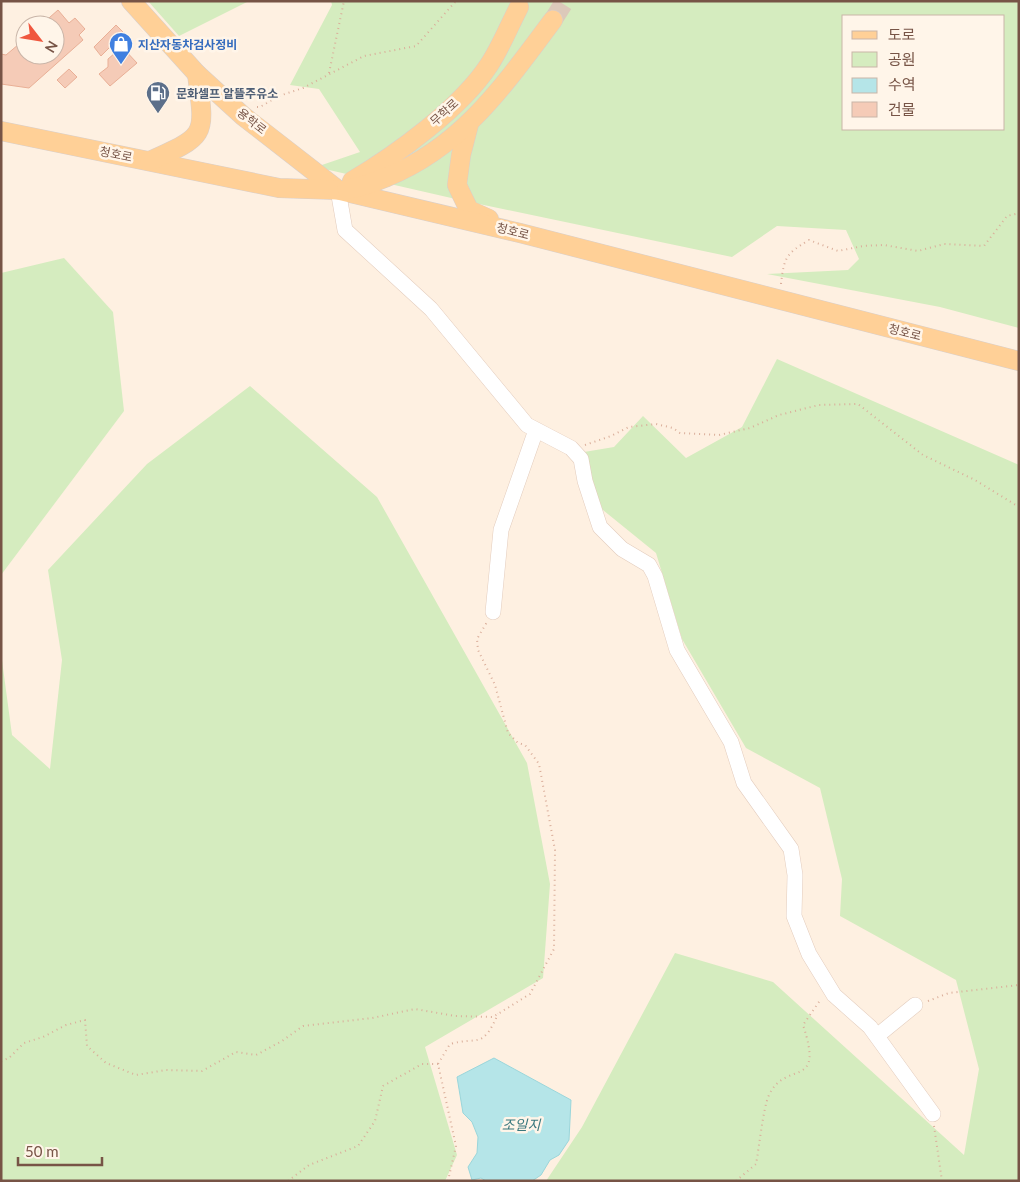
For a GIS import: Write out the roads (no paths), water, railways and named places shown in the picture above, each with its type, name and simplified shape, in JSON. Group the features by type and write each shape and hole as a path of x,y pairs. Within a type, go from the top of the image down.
{"main road":[{"name":"용학로","path":"132,1 197,74 243,116 338,190"},
{"name":"무학로","path":"338,190 382,163 451,108 489,66 519,7"},
{"path":"338,190 360,188 411,167 458,134 506,83 553,20"},
{"path":"150,161 186,145 199,133 202,115 197,74"},
{"path":"470,122 461,155 457,185 469,210 520,233"},
{"name":"청호로","path":"1,131 279,188 338,190 520,233 1019,361"}],"lane":[{"path":"338,190 345,230 431,309 527,425 570,448 581,460 585,482 600,527 622,549 650,565 677,650 731,742 744,783 781,832 792,850 795,875 794,916 809,954 834,995 870,1027 933,1114"},
{"path":"492,612 501,530 536,430"},
{"path":"877,1036 915,1005"}],"water":[{"name":"조일지","path":"494,1058 571,1100 569,1140 559,1155 550,1160 541,1175 532,1181 486,1181 481,1178 472,1180 468,1167 477,1153 478,1137 472,1122 463,1113 457,1077"}],"tunnel":[{"path":"553,20 565,1"}],"place":[{"name":"지산자동차검사정비","path":"121,65"},
{"name":"문화셀프 알뜰주유소","path":"158,114"}]}
